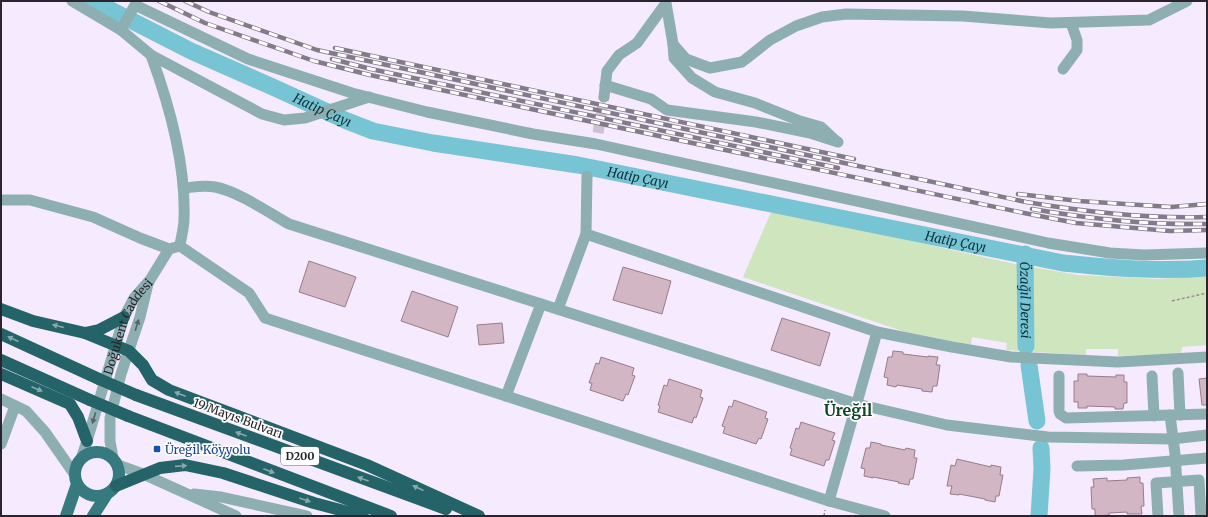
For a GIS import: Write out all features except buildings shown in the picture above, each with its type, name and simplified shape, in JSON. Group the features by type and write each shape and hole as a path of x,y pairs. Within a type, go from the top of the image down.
{"highway":[{"path":"1,309 34,321 85,333 115,345 129,352 143,365 152,380 169,390 367,465 479,516"},
{"path":"85,333 99,330 124,317"},
{"name":"19 Mayıs Bulvarı","path":"1,334 136,395 315,462 466,516"},
{"name":"D200","path":"1,360 128,416 391,516"},
{"path":"1,374 70,404 78,417 87,441"},
{"path":"112,490 143,474 160,468 186,465 224,473 314,504 363,516"}],"main road":[{"path":"66,516 76,480 77,464 86,454 100,452 107,454 115,461 120,472 119,480 93,516"},
{"path":"76,480 81,490 94,496 101,496 112,490"}],"street":[{"path":"72,1 123,26 151,54 262,114 284,120 305,118 369,97"},
{"path":"673,44 686,59 710,68 742,62 770,40 796,26 822,17 846,14 963,16 1051,23 1149,20 1187,1"},
{"path":"605,84 651,99 667,110 756,122 810,133 838,142 821,127 800,121 754,103 715,92 692,78 674,58 667,2"},
{"path":"604,97 607,70 619,55 637,43 667,2"},
{"path":"123,26 135,5 248,59 369,97 427,112 533,134 597,138 1048,243 1110,253 1144,256 1207,253"},
{"path":"1063,69 1076,50 1077,40 1071,23"},
{"path":"150,280 174,248 184,220 184,188 165,94 151,54"},
{"path":"558,309 586,234 587,176"},
{"path":"184,188 201,186 214,187 228,191 289,224 857,404 947,425 1048,437 1172,439 1207,435"},
{"path":"1,200 30,200 92,217 140,238 174,248 249,293 265,318 829,501 885,516"},
{"path":"586,234 877,332 952,348 1011,357 1118,362 1207,357"},
{"name":"Doğukent Caddesi","path":"81,459 124,317 134,298 150,280"},
{"name":"Doğukent Caddesi","path":"115,461 110,441 110,418 121,374 150,280"},
{"path":"506,396 541,304"},
{"path":"829,501 877,332"},
{"path":"1178,373 1172,439 1179,516"},
{"path":"1059,376 1059,411 1060,414 1066,418 1207,414"},
{"path":"1152,376 1154,416"},
{"path":"1,399 26,411 45,432 76,480"},
{"path":"1,444 15,406"},
{"path":"1077,466 1207,458"},
{"path":"115,461 236,516"},
{"path":"1158,516 1156,483 1198,480 1201,516"},
{"path":"184,492 221,497 307,516"}],"path":[{"path":"1172,301 1207,293"}],"green space":[{"path":"772,210 1015,264 1078,275 1159,279 1207,276 1207,345 1182,347 1181,354 1118,356 1118,349 1086,349 1086,355 1006,350 1007,343 972,337 971,345 905,332 743,277"}],"waterway":[{"name":"Hatip Çayı","path":"93,1 191,51 347,121 373,131 433,143 578,165 1063,263 1135,269 1171,270 1207,268"},
{"name":"Özağıl Deresi","path":"1025,254 1026,346"},
{"name":"Özağıl Deresi","path":"1029,365 1037,421"},
{"name":"Özağıl Deresi","path":"1039,516 1042,469 1041,448"}],"tunnel":[{"path":"598,133 604,97"}],"railway":[{"path":"159,1 205,23 314,61 370,75 1076,223 1170,231 1207,230"},
{"path":"185,1 209,12 317,50 1026,202 1071,209 1139,216 1207,217"},
{"path":"335,48 854,159"},
{"path":"332,59 371,69 838,168"},
{"path":"1018,194 1079,201 1171,207 1207,204"},
{"path":"1032,209 1119,221 1207,224"}],"place":[{"name":"Üreğil Köyyolu","path":"157,449"}],"district":[{"name":"Üreğil","path":"848,410"}]}
